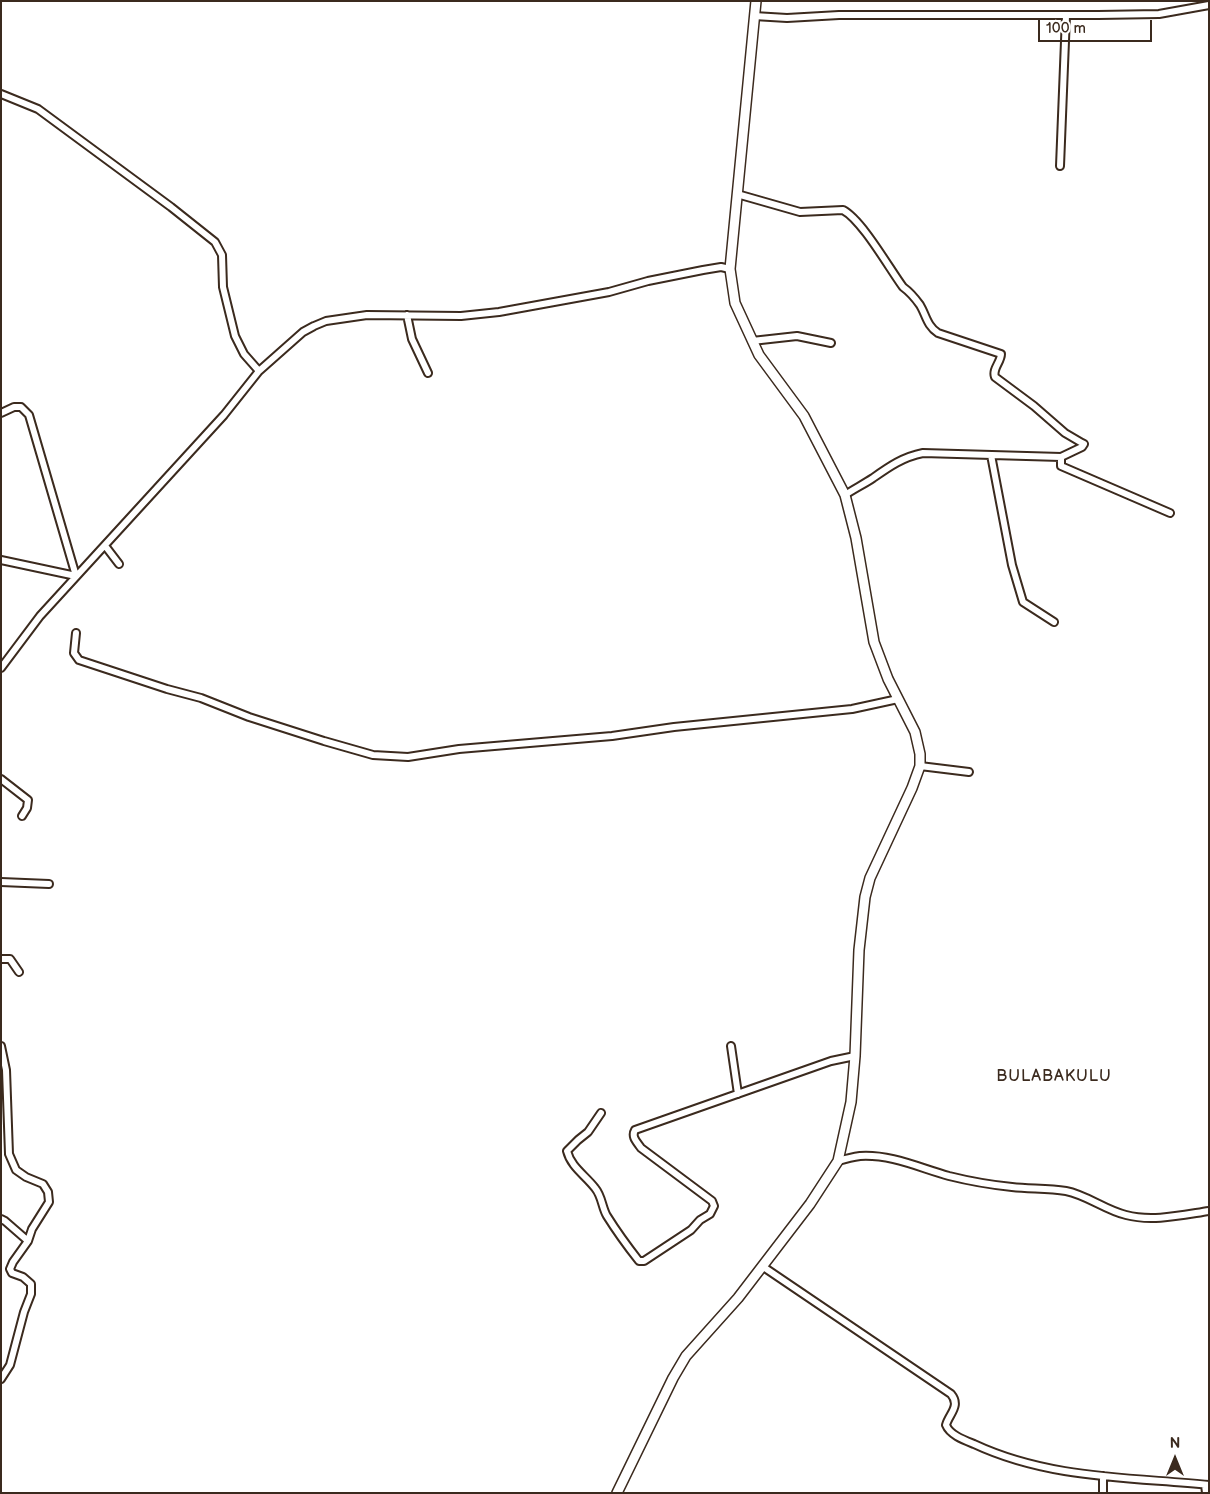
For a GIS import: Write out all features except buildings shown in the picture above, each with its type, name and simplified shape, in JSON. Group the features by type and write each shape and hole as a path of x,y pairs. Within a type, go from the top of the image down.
{"street":[{"path":"617,1493 669,1385 686,1356 738,1298 810,1204 838,1161 850,1102 855,1056 859,950 865,897 870,878 912,788 920,766 920,754 914,732 879,658 874,642 856,538 845,495 804,416 758,355 735,303 730,269 756,1"},
{"path":"754,16 787,18 839,15 1066,16 1159,14 1209,6"},
{"path":"1060,166 1066,16"},
{"path":"1,94 38,109 216,242 222,255 223,287 236,336 244,354 259,371"},
{"path":"737,194 800,212 843,210 848,213 862,228 903,287 919,304 932,329 938,333 1001,354 994,372 995,377 1034,406 1065,433 1084,444 1082,447 1061,457 944,452 923,453 909,456 892,464 872,479 845,495"},
{"path":"1,668 40,616 224,416 259,371 302,332 326,320 367,315 462,316 499,312 609,292 688,272 721,267 730,269"},
{"path":"407,315 412,339 428,373"},
{"path":"752,341 797,336 831,343"},
{"path":"1,413 14,407 21,407 29,415 76,576"},
{"path":"991,455 1012,565 1023,602 1054,622"},
{"path":"1061,457 1061,466 1170,513"},
{"path":"106,546 119,564"},
{"path":"1,560 76,576"},
{"path":"76,633 74,653 79,660 167,690 201,698 249,717 373,755 408,757 460,749 612,736 674,727 852,709 898,699"},
{"path":"920,766 970,772"},
{"path":"1,779 28,800 27,808 22,816"},
{"path":"1,882 49,884"},
{"path":"1,959 10,959 19,972"},
{"path":"1,1046 6,1070 9,1154 16,1170 26,1177 43,1184 48,1192 49,1202 32,1228 28,1241 10,1269 12,1273 23,1277 31,1284 31,1294 24,1312 10,1365 1,1379"},
{"path":"731,1046 738,1094"},
{"path":"601,1113 588,1132 567,1151 569,1160 596,1189 606,1214 639,1261 644,1261 691,1230 700,1220 710,1214 714,1206 712,1201 642,1148 635,1140 633,1133 635,1130 831,1061 855,1056"},
{"path":"838,1161 860,1156 880,1157 902,1161 950,1176 981,1182 1011,1187 1065,1191 1126,1215 1149,1218 1209,1211"},
{"path":"1,1220 5,1221 28,1241"},
{"path":"762,1266 951,1394 956,1402 946,1425 947,1428 962,1438 1004,1457 1031,1465 1103,1476 1207,1485 1206,1493"},
{"path":"1103,1476 1103,1493"}],"district":[{"name":"BULABAKULU","path":"1054,1077"}]}
